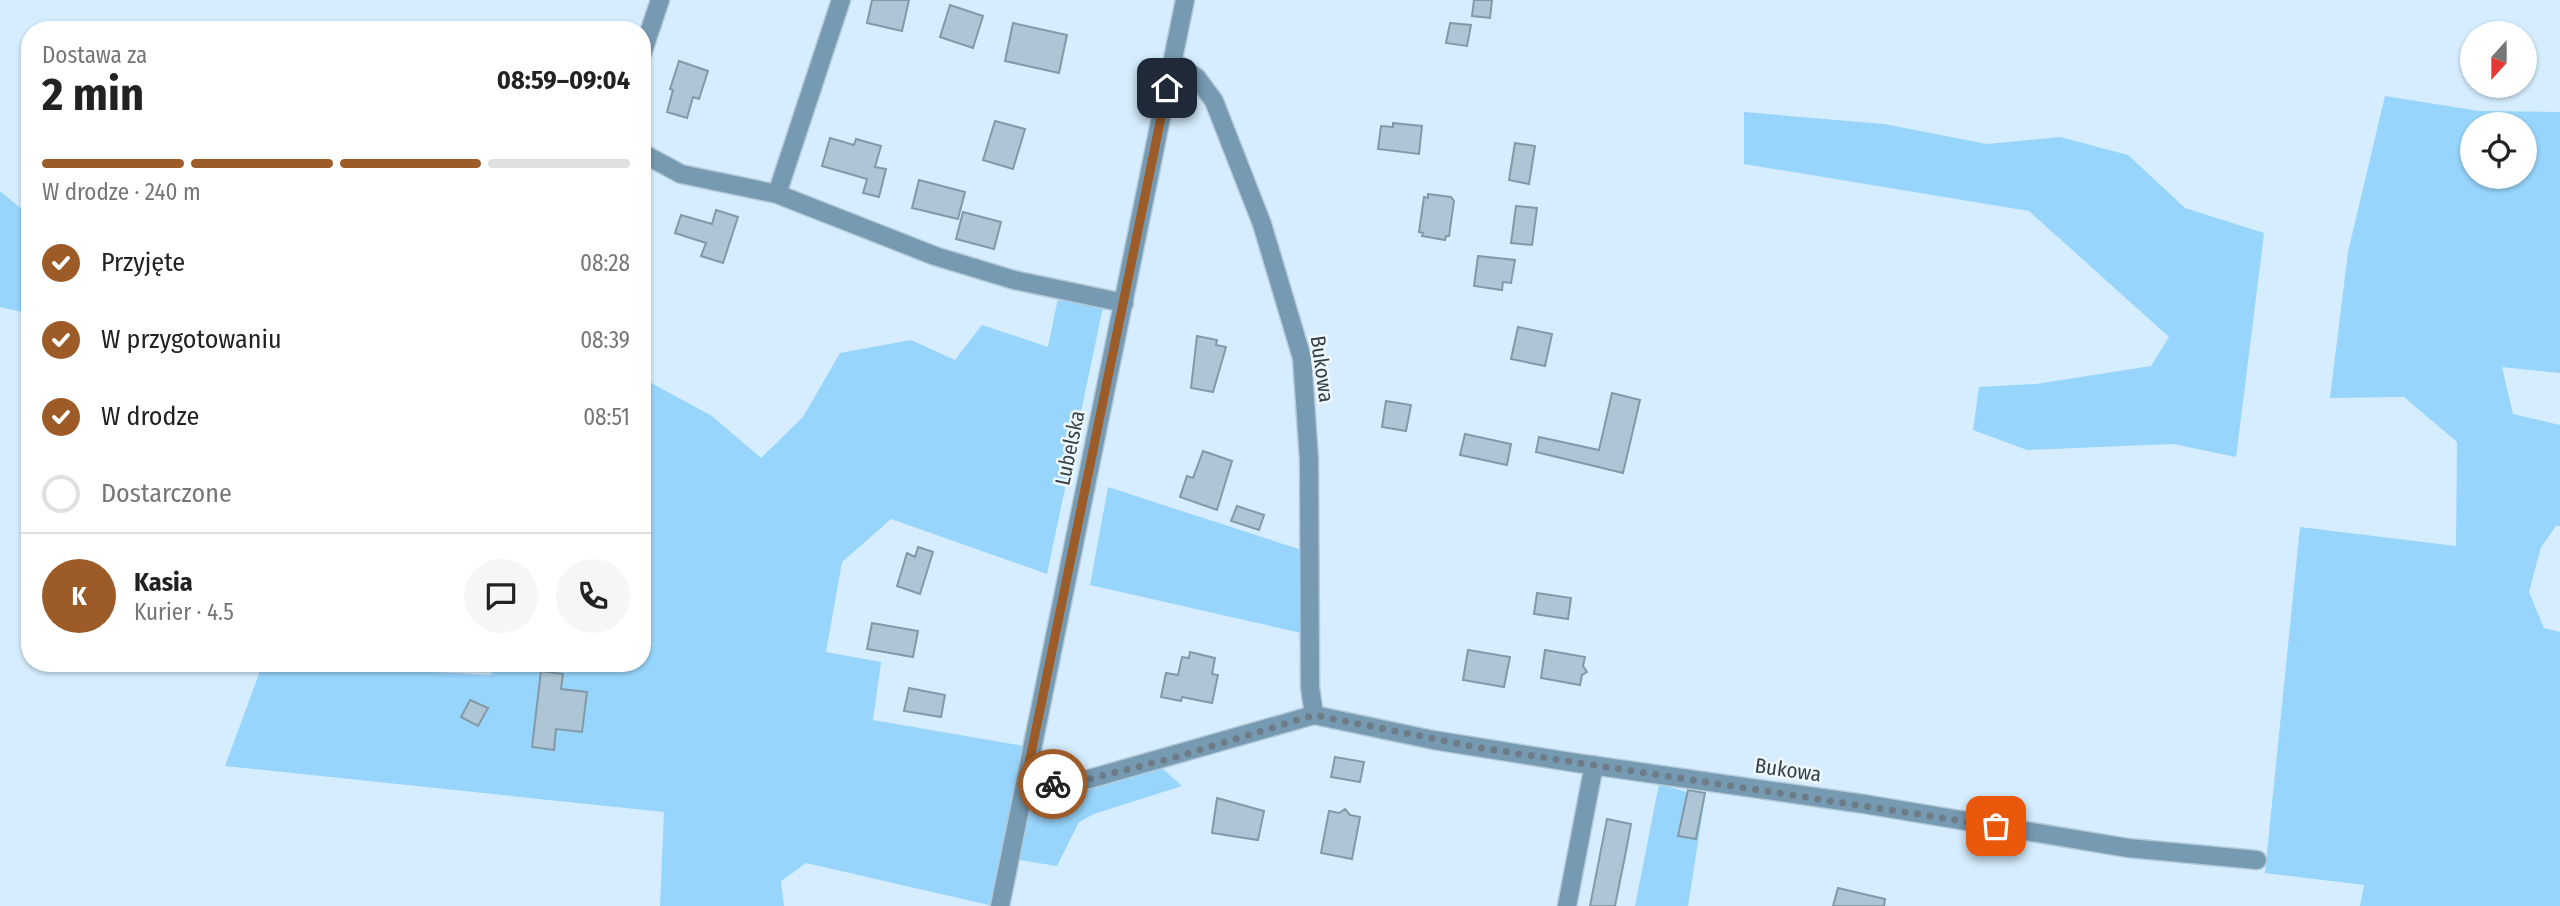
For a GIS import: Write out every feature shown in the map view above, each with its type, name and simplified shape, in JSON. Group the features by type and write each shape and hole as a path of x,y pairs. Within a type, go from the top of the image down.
{"street":[{"path":"651,27 660,0"},
{"path":"777,194 841,0"},
{"name":"Lubelska","path":"1000,906 1173,61 1182,1"},
{"name":"Bukowa","path":"1173,61 1197,78 1214,101 1262,224 1302,358 1309,459 1310,687 1314,715"},
{"path":"651,158 681,174 777,194 948,260 1014,280 1124,303"},
{"name":"Bukowa","path":"1025,783 1089,779 1314,715 1433,740 1864,804 2128,848 2256,860"},
{"path":"1567,906 1594,765"}],"shaded area":[{"path":"2385,96 2479,111 2560,112 2560,373 2502,367 2513,414 2560,425 2560,526 2556,526 2541,547 2529,592 2544,628 2560,632 2560,906 2360,906 2364,885 2265,873 2300,527 2456,546 2457,442 2404,397 2330,398 2348,252"},
{"path":"1744,112 1884,124 1987,144 2060,137 2128,155 2185,208 2264,233 2236,457 2173,444 2027,450 1973,430 1979,387 2036,384 2151,366 2169,337 2029,211 1744,164"},
{"path":"0,191 21,208 21,312 0,307"},
{"path":"1058,298 1103,307 1047,574 891,519 842,562 826,652 881,662 873,720 1024,746 1014,806 1034,809 1061,795 1162,768 1182,786 1094,814 1079,822 1057,866 1006,858 993,906 806,863 781,881 784,906 660,906 664,812 225,766 260,672 434,672 491,675 492,672 651,672 651,383 712,416 761,458 803,417 840,353 911,340 955,360 982,325 1048,347"},
{"path":"1108,487 1311,553 1310,635 1090,585"},
{"path":"1659,784 1705,797 1688,906 1635,906"}],"building":[{"path":"872,0 909,0 902,31 867,23"},
{"path":"1474,0 1492,0 1490,18 1472,16"},
{"path":"950,5 983,16 973,48 940,37"},
{"path":"1013,23 1067,35 1059,73 1005,61"},
{"path":"1450,23 1471,25 1467,46 1446,43"},
{"path":"679,61 708,71 699,99 693,97 687,118 667,112 673,90 670,89"},
{"path":"995,121 1025,129 1013,169 983,160"},
{"path":"1393,123 1422,126 1419,154 1378,149 1381,126 1393,127"},
{"path":"830,138 854,145 856,139 881,146 875,167 886,169 879,197 863,193 867,179 822,166"},
{"path":"1515,143 1535,146 1529,184 1509,180"},
{"path":"919,180 965,192 958,219 912,208"},
{"path":"1428,194 1451,197 1454,201 1449,236 1446,236 1445,240 1422,236 1423,233 1419,232 1424,197 1428,198"},
{"path":"1516,206 1537,208 1532,245 1511,243"},
{"path":"716,210 738,217 723,263 701,256 706,243 675,233 681,215 712,224"},
{"path":"963,212 1001,222 994,249 956,239"},
{"path":"1478,256 1515,260 1511,283 1503,282 1502,290 1474,286"},
{"path":"1518,327 1552,334 1545,366 1511,359"},
{"path":"1197,336 1217,340 1216,345 1226,347 1213,392 1191,388"},
{"path":"1612,393 1640,400 1623,473 1536,452 1539,437 1599,450"},
{"path":"1386,401 1411,405 1406,431 1382,427"},
{"path":"1465,434 1511,444 1507,465 1460,455"},
{"path":"1203,451 1232,461 1217,510 1180,497 1187,476 1193,478"},
{"path":"1237,506 1264,515 1259,530 1231,521"},
{"path":"918,547 933,552 920,594 897,586 907,553 915,557"},
{"path":"1537,593 1571,598 1568,619 1534,614"},
{"path":"872,623 918,631 913,657 867,649"},
{"path":"1468,650 1510,657 1504,687 1463,680"},
{"path":"1545,650 1585,657 1583,666 1587,672 1582,675 1580,685 1541,678"},
{"path":"1190,652 1215,658 1212,674 1218,675 1212,703 1182,697 1181,701 1161,697 1166,673 1178,675 1182,657 1189,658"},
{"path":"541,672 563,674 561,689 587,692 582,732 556,729 554,750 532,747"},
{"path":"909,688 945,695 941,717 904,711"},
{"path":"470,700 488,708 478,726 461,717"},
{"path":"1335,757 1364,762 1360,782 1331,777"},
{"path":"1688,790 1705,793 1696,839 1678,836"},
{"path":"1217,798 1264,811 1258,840 1212,833"},
{"path":"1345,809 1350,815 1360,817 1352,859 1321,853 1329,811 1339,813"},
{"path":"1607,819 1631,824 1627,846 1615,906 1590,906"},
{"path":"1838,888 1885,899 1884,906 1833,906"}],"way so far":[{"path":"1053,784 1089,779 1173,758 1314,715 1481,748 1996,826"}],"route":[{"path":"1053,784 1025,783 1167,88"}]}
